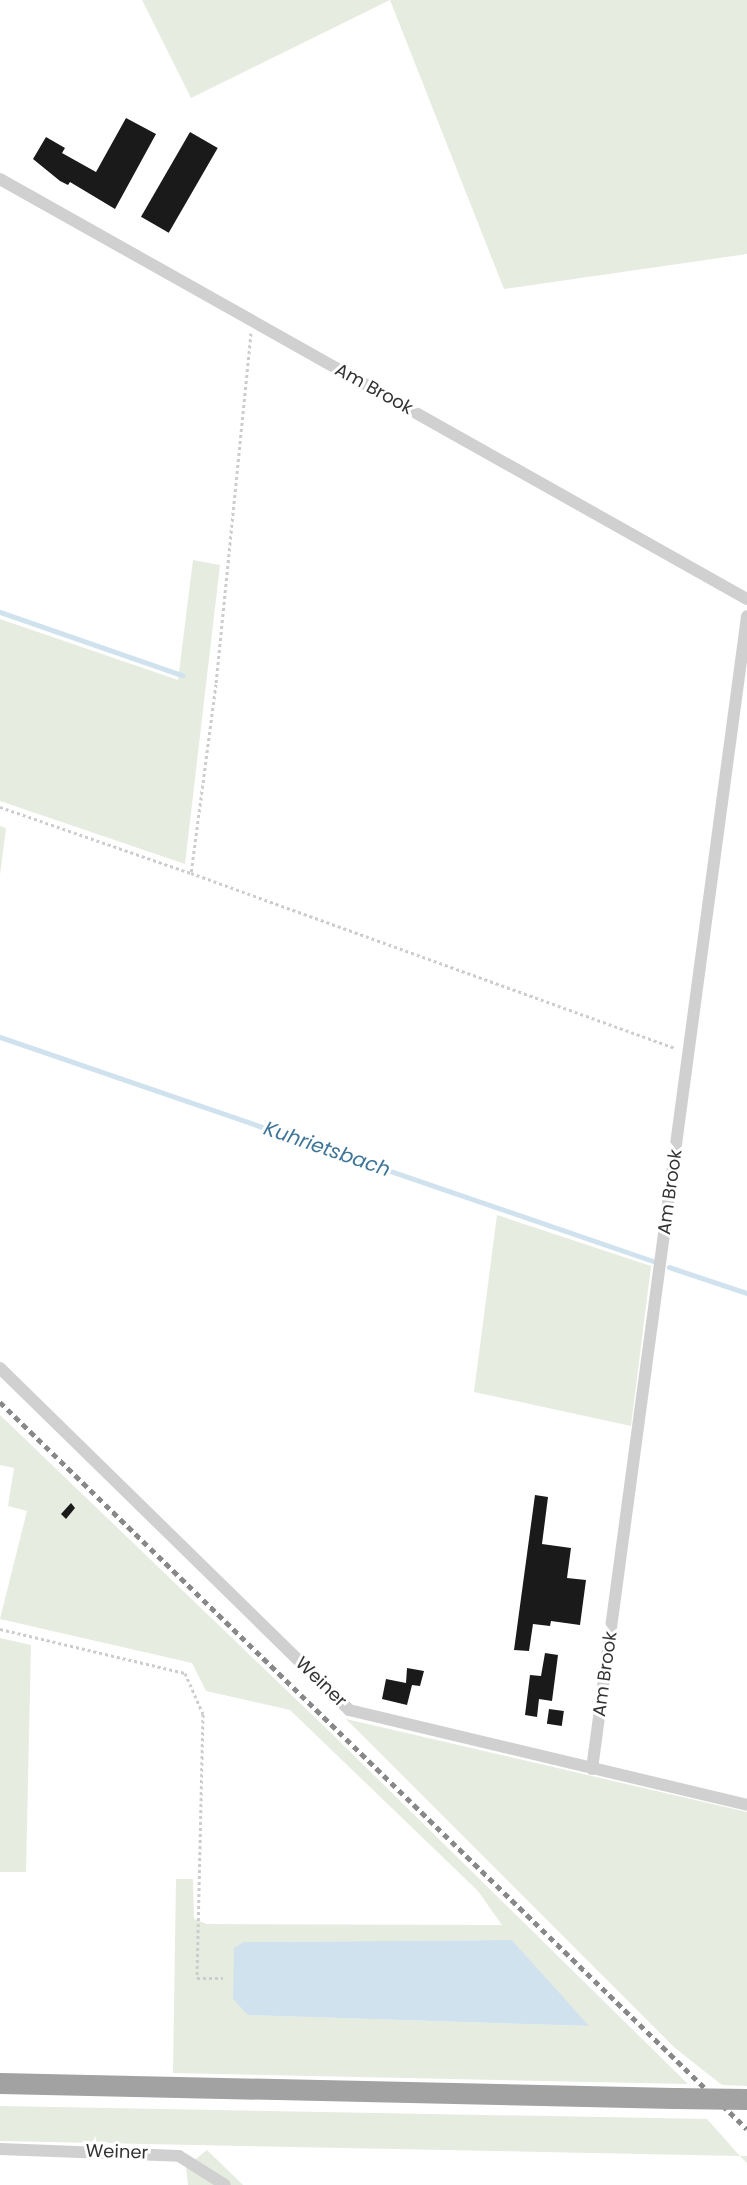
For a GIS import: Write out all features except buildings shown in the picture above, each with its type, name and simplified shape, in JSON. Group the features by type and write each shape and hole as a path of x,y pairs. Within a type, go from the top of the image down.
{"highway":[{"path":"0,2083 747,2099"}],"street":[{"name":"Am Brook","path":"0,178 747,599"},
{"name":"Am Brook","path":"592,1769 747,616"},
{"name":"Weiner","path":"0,1368 349,1710 747,1805"},
{"name":"Weiner","path":"0,2149 179,2156 225,2185"}],"path":[{"path":"191,873 216,684 252,320"},
{"path":"0,807 191,873 688,1053"},
{"path":"0,1629 185,1673 203,1714 197,1978 224,1977"}],"shaded area":[{"path":"142,0 390,0 191,98"},
{"path":"390,0 747,0 747,254 504,289"},
{"path":"193,560 220,565 185,864 0,801 0,619 178,680"},
{"path":"0,826 6,828 0,875"},
{"path":"497,1215 651,1266 631,1426 474,1392"},
{"path":"0,1415 329,1731 688,2084 173,2073 176,1879 193,1879 194,1919 207,1924 502,1925 478,1891 290,1710 206,1691 192,1663 0,1619 27,1511 8,1506 14,1468 0,1465","holes":["512,1940 588,2026 248,2015 244,1942"]},
{"path":"0,1638 31,1645 26,1872 0,1872"},
{"path":"346,1719 747,1812 747,2086 722,2085 675,2048"},
{"path":"0,2106 707,2119 740,2156 0,2141"},
{"path":"207,2150 243,2185 188,2185 186,2167"},
{"path":"740,2156 747,2156 747,2163"}],"water":[{"path":"512,1940 589,2026 248,2015 233,1999 234,1948 244,1942"}],"waterway":[{"path":"0,612 182,675"},
{"name":"Kuhrietsbach","path":"0,1037 653,1261"},
{"name":"Kuhrietsbach","path":"669,1267 747,1293"}],"railway":[{"path":"0,1402 747,2129"}]}
